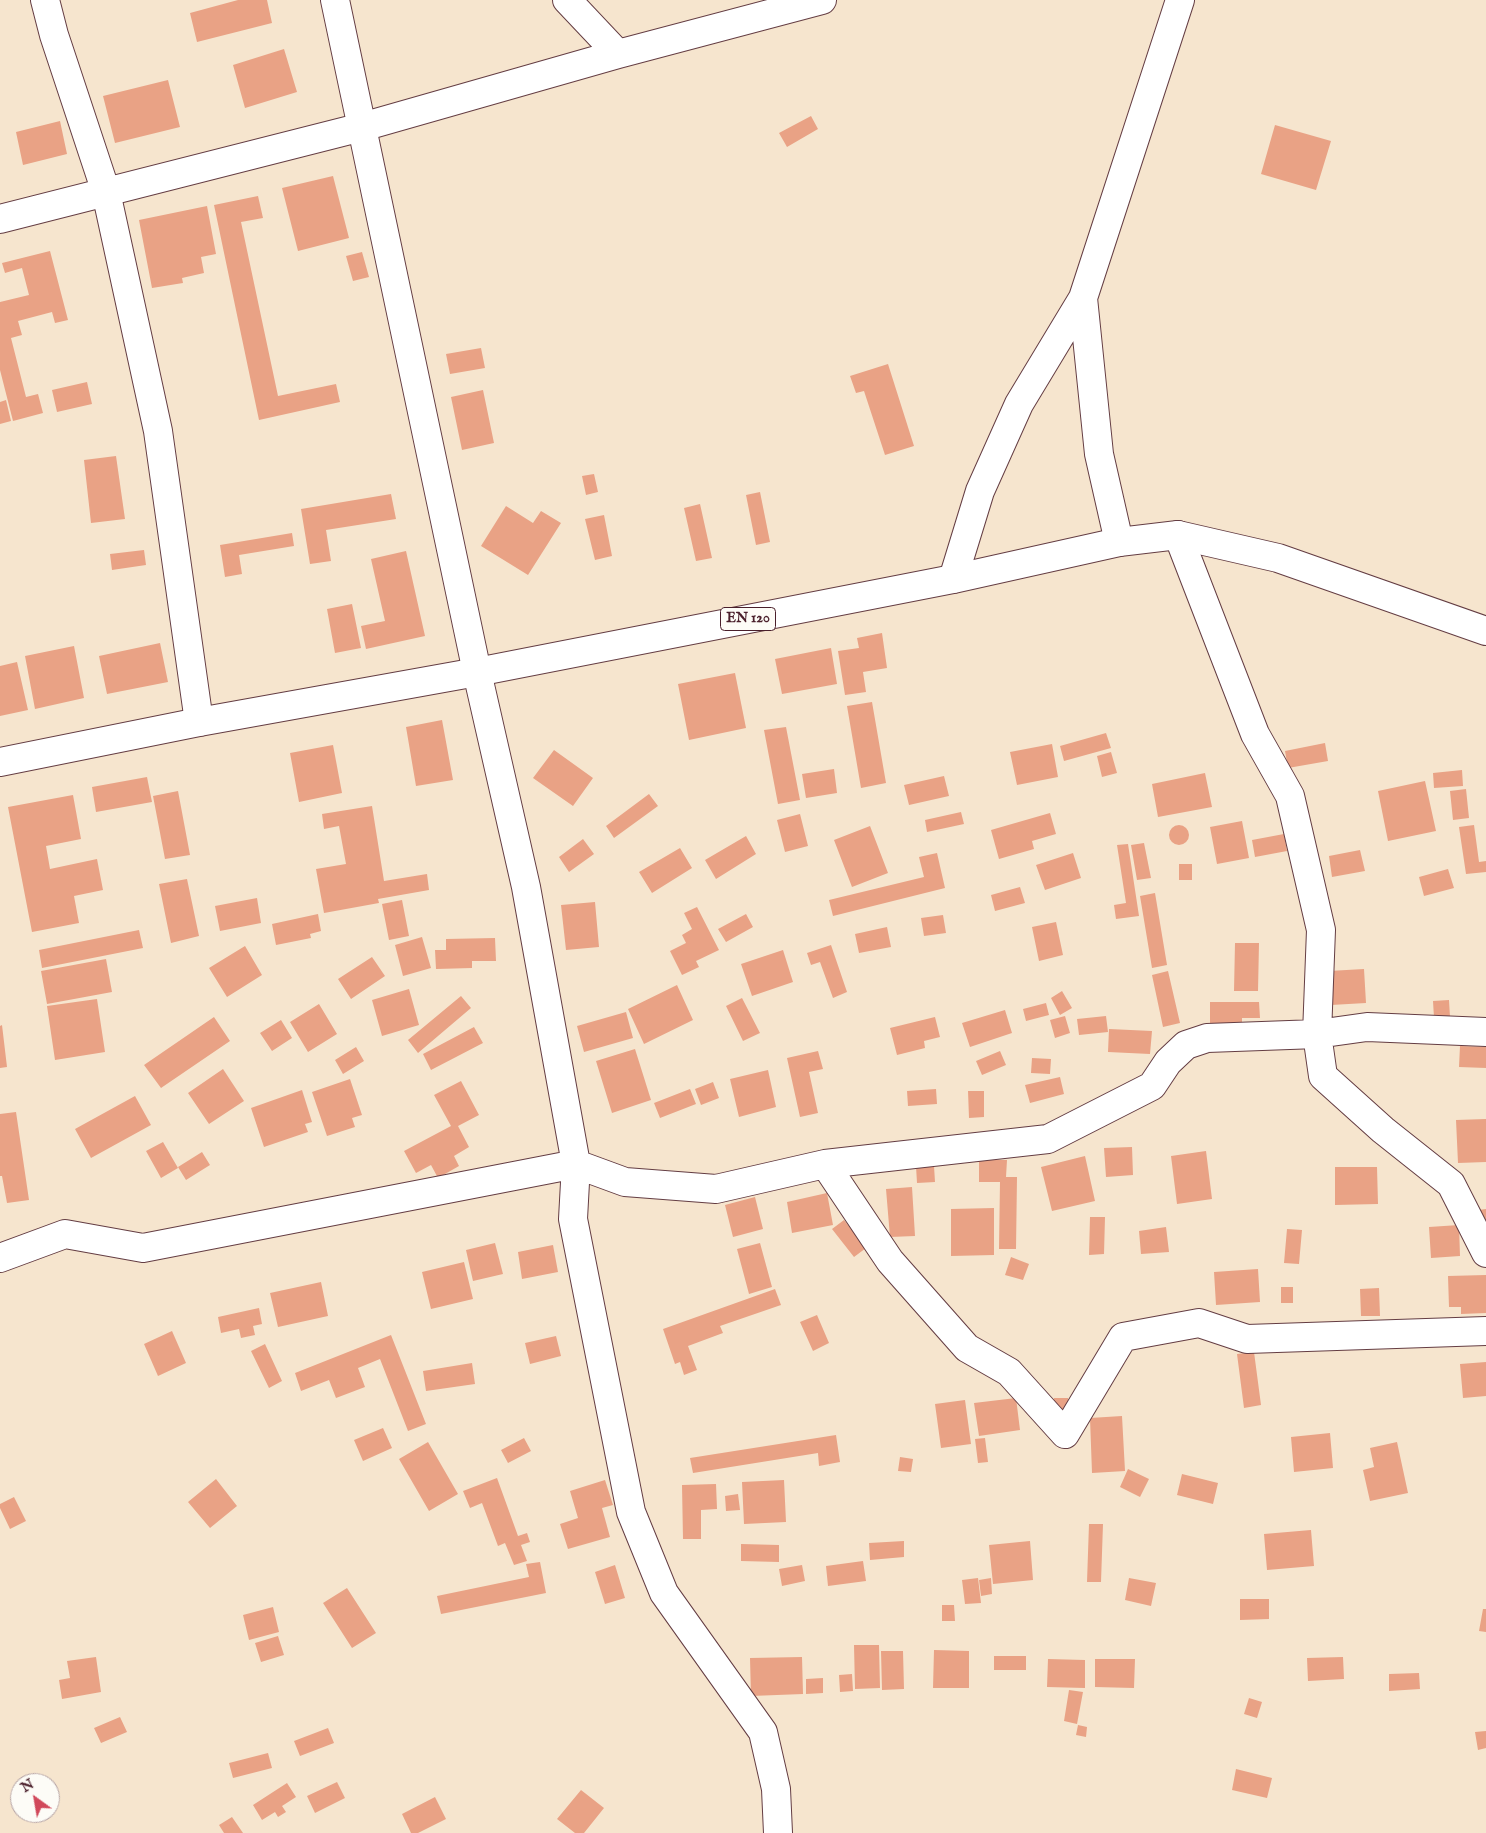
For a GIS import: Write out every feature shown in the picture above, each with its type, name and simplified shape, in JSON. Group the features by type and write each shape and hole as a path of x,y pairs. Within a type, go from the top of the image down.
{"street":[{"path":"45,0 54,35 106,192 158,431 199,722"},
{"path":"335,0 477,672 526,887 576,1164 573,1220 631,1512 664,1593 763,1732 776,1789 778,1833"},
{"path":"567,0 618,54"},
{"path":"0,219 362,127 618,54 822,0"},
{"path":"953,579 980,491 1019,404 1083,298 1180,0"},
{"path":"1083,298 1099,454 1119,542"},
{"path":"1178,535 1255,734 1290,796 1321,930 1317,1034 1323,1076 1383,1130 1451,1184 1486,1253"},
{"name":"EN 120","path":"0,762 199,722 477,672 953,579 1119,542 1178,535 1278,558 1486,631"},
{"path":"0,1258 65,1234 143,1248 576,1164 625,1182 716,1189 824,1164 1048,1139 1152,1086 1168,1062 1186,1045 1207,1038 1317,1034 1367,1027 1486,1032"},
{"path":"824,1164 890,1260 967,1348 1009,1372 1064,1434 1123,1337 1199,1323 1247,1339 1486,1331"}],"building":[{"path":"238,0 267,0 272,23 197,42 190,13"},
{"path":"284,49 297,92 245,108 233,65"},
{"path":"168,80 180,127 115,143 103,96"},
{"path":"811,116 818,129 787,147 779,133"},
{"path":"60,121 67,154 23,165 16,132"},
{"path":"1275,125 1331,141 1316,190 1261,174"},
{"path":"333,176 349,238 298,251 282,188"},
{"path":"258,196 263,218 241,222 278,396 336,384 340,402 259,420 214,205"},
{"path":"207,206 216,254 201,257 204,273 182,278 183,283 152,288 139,220"},
{"path":"50,251 68,320 55,323 52,312 18,321 22,335 11,338 26,397 38,394 43,413 13,421 0,370 0,302 29,295 22,268 5,273 2,263"},
{"path":"362,252 369,277 353,281 346,256"},
{"path":"481,348 485,368 450,374 446,354"},
{"path":"888,364 914,446 885,455 864,391 856,393 850,376"},
{"path":"87,382 92,404 57,412 52,390"},
{"path":"483,390 494,443 462,450 451,397"},
{"path":"6,400 11,421 0,424 0,402"},
{"path":"116,456 125,519 91,523 84,460"},
{"path":"594,474 598,492 586,495 582,476"},
{"path":"760,492 770,542 756,545 746,495"},
{"path":"391,494 396,519 326,530 331,561 310,564 301,509"},
{"path":"700,504 712,558 696,561 684,508"},
{"path":"506,506 533,523 541,511 561,523 528,575 481,546"},
{"path":"604,515 612,556 595,560 585,519"},
{"path":"292,533 294,546 239,555 242,574 225,577 220,545"},
{"path":"144,550 146,565 112,570 110,554"},
{"path":"406,551 425,636 366,649 361,626 385,621 371,559"},
{"path":"352,604 361,648 335,653 327,609"},
{"path":"882,633 887,668 863,672 866,692 845,695 838,651 859,648 857,638"},
{"path":"160,643 168,682 107,694 99,656"},
{"path":"74,646 84,698 35,709 25,656"},
{"path":"831,648 837,684 782,694 775,659"},
{"path":"17,662 28,710 0,716 0,666"},
{"path":"735,673 746,728 689,740 678,684"},
{"path":"872,702 886,783 861,788 847,706"},
{"path":"442,720 453,780 416,786 406,727"},
{"path":"786,727 800,800 778,804 764,730"},
{"path":"1106,733 1111,748 1064,761 1060,746"},
{"path":"1325,743 1328,761 1288,768 1285,751"},
{"path":"1052,744 1058,777 1017,785 1010,752"},
{"path":"333,745 342,793 299,802 290,753"},
{"path":"554,750 593,778 573,806 533,778"},
{"path":"1111,752 1117,773 1102,777 1097,756"},
{"path":"834,769 837,793 806,798 802,774"},
{"path":"1462,770 1463,786 1434,788 1433,773"},
{"path":"1205,773 1212,807 1158,817 1152,784"},
{"path":"944,776 949,796 909,805 904,785"},
{"path":"147,777 152,802 96,812 92,787"},
{"path":"1425,781 1436,831 1388,841 1378,791"},
{"path":"1466,789 1469,818 1453,820 1450,791"},
{"path":"178,791 190,855 165,859 153,796"},
{"path":"649,794 658,806 614,838 606,826"},
{"path":"73,795 81,839 46,846 50,869 97,859 103,890 74,896 79,923 32,932 8,807"},
{"path":"372,806 384,881 427,874 429,890 378,899 379,903 324,913 316,869 346,864 339,826 324,829 322,814"},
{"path":"961,812 964,824 927,832 925,820"},
{"path":"1050,813 1056,834 1032,841 1034,849 999,859 991,830"},
{"path":"800,814 808,846 785,852 777,820"},
{"path":"1242,821 1249,858 1217,864 1210,827"},
{"path":"1179,825 1186,828 1189,835 1186,842 1179,845 1172,842 1169,835 1172,828"},
{"path":"1474,825 1479,862 1486,861 1486,872 1466,874 1459,827"},
{"path":"870,826 888,873 852,887 834,840"},
{"path":"1284,834 1287,851 1255,857 1252,840"},
{"path":"746,836 756,854 716,879 705,860"},
{"path":"583,839 594,854 569,872 559,857"},
{"path":"1144,843 1151,878 1137,880 1131,845"},
{"path":"1128,844 1139,916 1116,919 1114,905 1126,903 1117,845"},
{"path":"680,848 692,868 652,893 639,872"},
{"path":"1360,850 1365,871 1332,877 1329,856"},
{"path":"937,853 945,888 833,916 829,900 924,877 919,857"},
{"path":"1073,853 1081,878 1045,890 1036,865"},
{"path":"1179,864 1192,864 1192,880 1179,880"},
{"path":"1448,869 1454,888 1424,896 1419,877"},
{"path":"187,879 199,936 171,943 159,884"},
{"path":"1020,887 1025,903 995,911 991,895"},
{"path":"1155,893 1167,965 1152,968 1140,896"},
{"path":"257,898 261,923 220,931 215,906"},
{"path":"402,900 409,936 389,940 382,904"},
{"path":"595,902 599,947 566,950 561,905"},
{"path":"697,907 719,950 696,961 699,967 682,975 670,951 686,943 682,935 692,929 684,913"},
{"path":"318,914 321,931 310,934 311,938 276,945 272,924"},
{"path":"746,914 753,927 726,942 718,929"},
{"path":"943,915 946,933 924,936 921,918"},
{"path":"1056,922 1063,955 1039,961 1032,927"},
{"path":"887,927 891,947 859,953 855,934"},
{"path":"139,930 143,948 42,968 39,950"},
{"path":"422,937 431,968 403,976 395,945"},
{"path":"495,938 496,961 472,961 472,968 436,969 435,950 446,950 446,939"},
{"path":"1235,943 1259,943 1258,991 1234,991"},
{"path":"831,945 847,992 833,998 820,962 811,965 807,953"},
{"path":"245,946 262,975 227,997 209,968"},
{"path":"783,950 793,982 752,996 741,964"},
{"path":"372,957 385,976 351,999 338,979"},
{"path":"106,959 112,992 47,1004 41,971"},
{"path":"1364,969 1366,1003 1331,1005 1329,971"},
{"path":"1168,971 1180,1023 1163,1027 1152,975"},
{"path":"677,985 693,1020 644,1044 628,1009"},
{"path":"409,989 419,1025 382,1036 372,1000"},
{"path":"1062,991 1072,1008 1060,1015 1051,998"},
{"path":"461,996 471,1008 418,1053 408,1040"},
{"path":"742,998 760,1033 743,1041 726,1006"},
{"path":"97,999 105,1052 55,1060 47,1006"},
{"path":"1449,1000 1450,1017 1434,1018 1433,1001"},
{"path":"1210,1002 1259,1002 1260,1018 1242,1018 1242,1025 1210,1026"},
{"path":"1046,1003 1049,1015 1026,1021 1023,1009"},
{"path":"319,1004 337,1034 308,1052 290,1022"},
{"path":"1005,1010 1012,1033 970,1047 962,1023"},
{"path":"626,1012 633,1038 584,1052 577,1026"},
{"path":"1065,1016 1070,1033 1055,1038 1050,1020"},
{"path":"1106,1016 1108,1032 1079,1035 1077,1019"},
{"path":"214,1017 230,1041 161,1088 144,1065"},
{"path":"935,1017 940,1037 924,1041 925,1048 897,1055 890,1028"},
{"path":"281,1020 292,1038 272,1051 260,1033"},
{"path":"2,1025 7,1067 0,1068 0,1026"},
{"path":"474,1027 483,1043 431,1070 423,1054"},
{"path":"1109,1029 1152,1031 1150,1054 1108,1052"},
{"path":"1460,1046 1486,1047 1486,1068 1459,1067"},
{"path":"356,1047 364,1061 343,1074 335,1060"},
{"path":"635,1049 651,1100 612,1113 596,1061"},
{"path":"818,1051 823,1069 809,1072 818,1113 800,1117 787,1058"},
{"path":"1000,1051 1006,1065 982,1075 976,1061"},
{"path":"1032,1058 1051,1059 1050,1074 1031,1073"},
{"path":"223,1069 244,1101 209,1124 188,1093"},
{"path":"768,1070 776,1107 739,1117 730,1079"},
{"path":"1060,1077 1064,1094 1030,1103 1025,1085"},
{"path":"350,1079 362,1115 352,1118 355,1127 327,1136 312,1092"},
{"path":"461,1081 479,1115 458,1126 469,1147 454,1156 459,1166 438,1178 431,1165 416,1173 404,1151 451,1126 434,1095"},
{"path":"713,1082 719,1098 701,1105 695,1089"},
{"path":"690,1089 696,1104 660,1118 654,1103"},
{"path":"936,1089 937,1104 908,1106 907,1091"},
{"path":"302,1090 312,1122 305,1124 308,1132 264,1147 251,1108"},
{"path":"968,1091 984,1091 984,1117 969,1118"},
{"path":"135,1096 151,1125 91,1158 75,1129"},
{"path":"16,1112 29,1200 7,1203 2,1176 0,1176 0,1114"},
{"path":"1486,1119 1486,1162 1458,1163 1456,1120"},
{"path":"163,1142 178,1168 161,1178 146,1151"},
{"path":"1132,1147 1133,1175 1106,1177 1104,1148"},
{"path":"1206,1151 1212,1199 1177,1204 1171,1156"},
{"path":"202,1152 210,1165 186,1180 178,1167"},
{"path":"1085,1156 1095,1201 1052,1211 1041,1167"},
{"path":"979,1160 1007,1160 1006,1177 1017,1177 1016,1249 999,1249 1000,1182 979,1182"},
{"path":"916,1166 934,1166 935,1182 917,1183"},
{"path":"1335,1167 1377,1167 1378,1204 1335,1205"},
{"path":"912,1187 915,1236 890,1237 886,1189"},
{"path":"827,1193 833,1225 792,1233 787,1202"},
{"path":"755,1197 763,1229 733,1237 725,1205"},
{"path":"994,1208 994,1255 951,1256 951,1209"},
{"path":"1486,1209 1486,1236 1478,1210"},
{"path":"1090,1217 1105,1217 1104,1254 1089,1255"},
{"path":"844,1220 866,1248 854,1257 832,1229"},
{"path":"1459,1225 1460,1256 1431,1258 1429,1227"},
{"path":"1166,1227 1169,1252 1141,1254 1139,1231"},
{"path":"1287,1229 1302,1230 1299,1264 1284,1263"},
{"path":"495,1243 503,1274 473,1281 466,1250"},
{"path":"760,1243 772,1287 749,1294 737,1249"},
{"path":"553,1245 558,1272 522,1279 518,1252"},
{"path":"1011,1257 1029,1264 1023,1280 1005,1275"},
{"path":"464,1262 473,1299 431,1309 422,1272"},
{"path":"1258,1269 1260,1302 1216,1305 1214,1272"},
{"path":"1486,1275 1486,1313 1461,1314 1461,1307 1449,1307 1448,1276"},
{"path":"321,1282 328,1316 278,1327 270,1293"},
{"path":"1281,1287 1293,1287 1293,1303 1281,1303"},
{"path":"1379,1288 1380,1316 1361,1316 1360,1289"},
{"path":"775,1289 781,1305 720,1326 723,1333 688,1346 697,1370 684,1375 680,1362 675,1364 663,1329"},
{"path":"259,1308 262,1324 253,1326 255,1335 241,1338 239,1329 221,1333 218,1317"},
{"path":"817,1315 829,1343 813,1351 800,1322"},
{"path":"172,1331 186,1363 158,1376 144,1344"},
{"path":"391,1335 426,1424 408,1431 380,1359 358,1368 365,1387 336,1398 329,1380 301,1391 295,1373"},
{"path":"556,1336 561,1356 530,1364 525,1343"},
{"path":"265,1344 282,1381 269,1388 251,1351"},
{"path":"1254,1352 1261,1405 1244,1408 1237,1354"},
{"path":"1486,1362 1486,1396 1463,1398 1460,1364"},
{"path":"472,1363 475,1384 426,1391 423,1371"},
{"path":"1016,1398 1020,1430 979,1436 974,1403"},
{"path":"1054,1398 1068,1398 1068,1411 1053,1411"},
{"path":"965,1400 971,1444 941,1448 935,1404"},
{"path":"1122,1416 1125,1471 1092,1473 1090,1418"},
{"path":"383,1428 392,1448 363,1461 354,1440"},
{"path":"1330,1433 1333,1468 1294,1472 1291,1437"},
{"path":"836,1435 840,1462 819,1466 818,1453 693,1473 690,1458"},
{"path":"524,1438 531,1451 508,1463 501,1450"},
{"path":"985,1438 988,1462 978,1463 975,1439"},
{"path":"428,1442 458,1494 429,1511 399,1459"},
{"path":"1397,1442 1408,1493 1370,1501 1363,1470 1374,1467 1370,1448"},
{"path":"900,1457 913,1459 911,1472 898,1471"},
{"path":"1128,1469 1149,1479 1140,1497 1120,1487"},
{"path":"1182,1474 1218,1483 1213,1504 1177,1495"},
{"path":"497,1478 518,1536 527,1533 530,1542 521,1545 527,1561 514,1565 505,1543 498,1546 482,1503 470,1508 463,1491"},
{"path":"216,1479 237,1506 210,1528 188,1502"},
{"path":"605,1480 613,1505 602,1508 610,1537 568,1549 560,1524 578,1518 570,1491"},
{"path":"784,1480 786,1522 744,1524 742,1482"},
{"path":"716,1484 717,1509 701,1510 701,1539 683,1539 682,1485"},
{"path":"738,1494 740,1510 726,1511 725,1496"},
{"path":"14,1497 26,1521 10,1529 0,1504"},
{"path":"1089,1524 1103,1524 1101,1582 1087,1582"},
{"path":"1311,1530 1314,1566 1267,1570 1264,1534"},
{"path":"904,1541 904,1557 870,1560 869,1543"},
{"path":"1030,1541 1033,1580 993,1584 989,1545"},
{"path":"741,1544 779,1545 779,1562 741,1561"},
{"path":"863,1561 866,1581 828,1586 826,1566"},
{"path":"540,1562 546,1593 441,1614 437,1596 529,1577 526,1564"},
{"path":"615,1565 625,1598 605,1604 595,1572"},
{"path":"802,1565 805,1581 782,1586 779,1569"},
{"path":"978,1578 981,1603 965,1604 962,1580"},
{"path":"991,1578 992,1594 981,1596 979,1580"},
{"path":"1129,1578 1156,1583 1151,1606 1125,1600"},
{"path":"347,1588 376,1633 352,1648 323,1603"},
{"path":"1240,1599 1269,1599 1269,1619 1240,1620"},
{"path":"942,1605 954,1605 955,1621 942,1621"},
{"path":"273,1607 279,1632 249,1640 243,1615"},
{"path":"1483,1609 1486,1609 1486,1632 1479,1631"},
{"path":"278,1636 284,1655 261,1662 255,1643"},
{"path":"854,1645 879,1645 880,1688 855,1689"},
{"path":"934,1650 969,1651 969,1688 933,1688"},
{"path":"881,1651 903,1651 904,1689 882,1690"},
{"path":"994,1656 1026,1656 1026,1670 994,1670"},
{"path":"96,1657 101,1692 62,1699 59,1680 70,1678 67,1661"},
{"path":"802,1657 803,1694 751,1696 750,1658"},
{"path":"1343,1657 1344,1679 1308,1681 1307,1658"},
{"path":"1048,1659 1085,1660 1085,1688 1047,1687"},
{"path":"1095,1659 1135,1659 1134,1688 1095,1687"},
{"path":"1419,1673 1420,1689 1389,1691 1389,1674"},
{"path":"852,1674 853,1691 840,1692 839,1675"},
{"path":"823,1678 823,1693 806,1694 806,1679"},
{"path":"1069,1690 1083,1692 1077,1724 1064,1721"},
{"path":"1249,1698 1262,1702 1257,1718 1244,1714"},
{"path":"120,1717 127,1732 101,1743 94,1728"},
{"path":"1078,1725 1087,1727 1086,1737 1076,1735"},
{"path":"328,1728 334,1743 300,1756 294,1741"},
{"path":"1486,1731 1486,1748 1478,1750 1475,1732"},
{"path":"268,1753 272,1768 233,1778 229,1763"},
{"path":"1236,1769 1272,1778 1267,1798 1232,1790"},
{"path":"337,1782 345,1798 315,1813 307,1796"},
{"path":"287,1783 296,1797 282,1806 286,1812 278,1817 275,1812 262,1820 253,1805"},
{"path":"581,1790 604,1808 584,1833 575,1833 557,1819"},
{"path":"435,1797 446,1819 418,1833 411,1833 402,1814"},
{"path":"232,1817 243,1833 224,1833 219,1825"}]}
